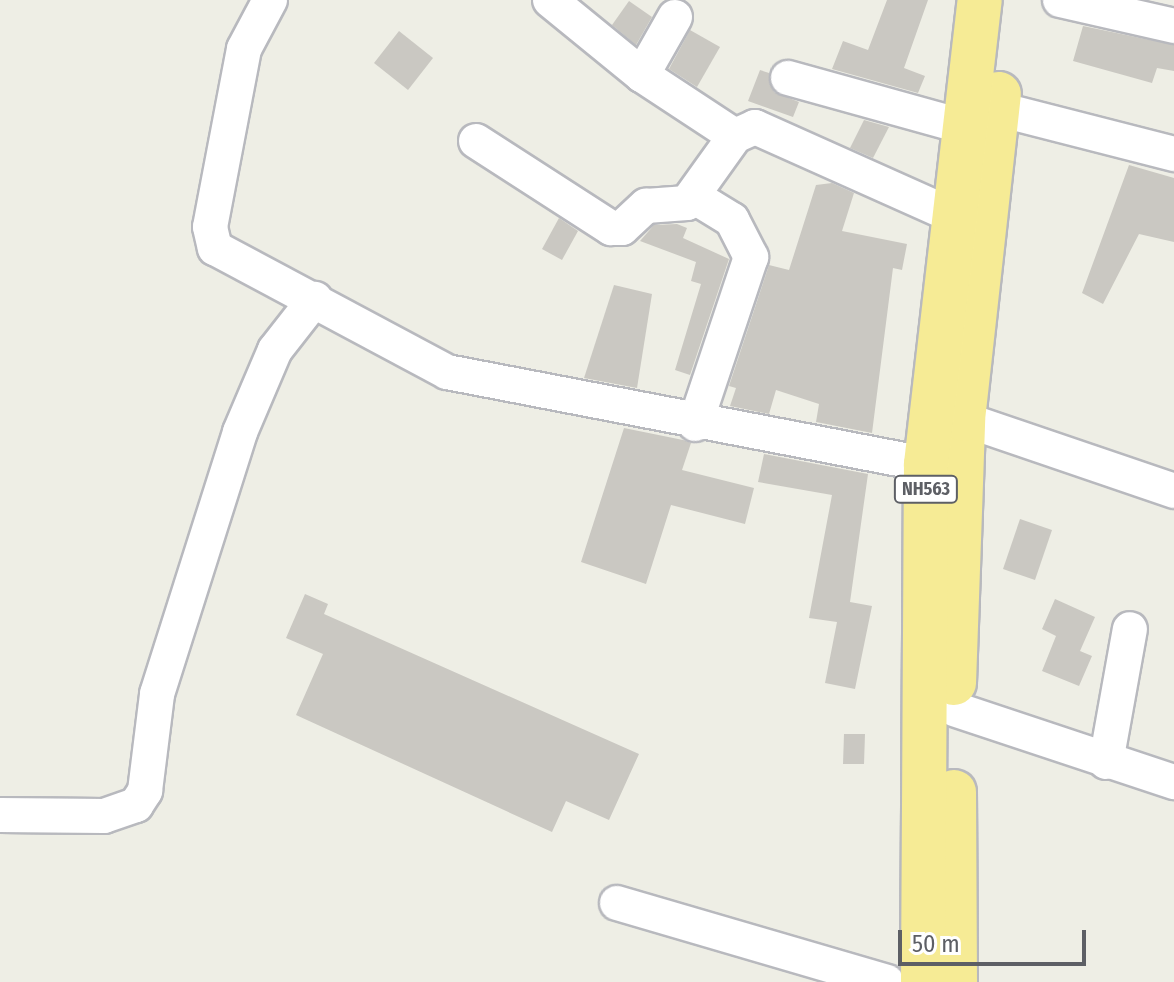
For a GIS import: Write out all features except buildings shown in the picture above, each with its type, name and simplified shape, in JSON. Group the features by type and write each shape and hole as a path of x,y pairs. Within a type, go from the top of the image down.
{"highway":[{"name":"NH563","path":"955,982 954,709 963,419 981,118 980,0"},
{"name":"NH563","path":"923,982 926,464 954,216 1010,0"}],"street":[{"path":"270,0 244,49 210,239 230,258 315,299 447,372 695,424 926,464"},
{"path":"550,0 642,75 735,136"},
{"path":"1060,0 1174,26"},
{"path":"642,75 670,6"},
{"path":"788,78 1174,154"},
{"path":"476,141 611,228 622,228 646,206 681,206 693,196 744,128 769,131 954,216"},
{"path":"693,196 732,220 751,257 695,424"},
{"path":"7,815 104,816 136,805 145,791 157,694 240,432 275,350 315,299"},
{"path":"963,419 1174,491"},
{"path":"1106,762 1130,629"},
{"path":"954,709 1106,762 1174,782"},
{"path":"617,903 887,982"}]}
